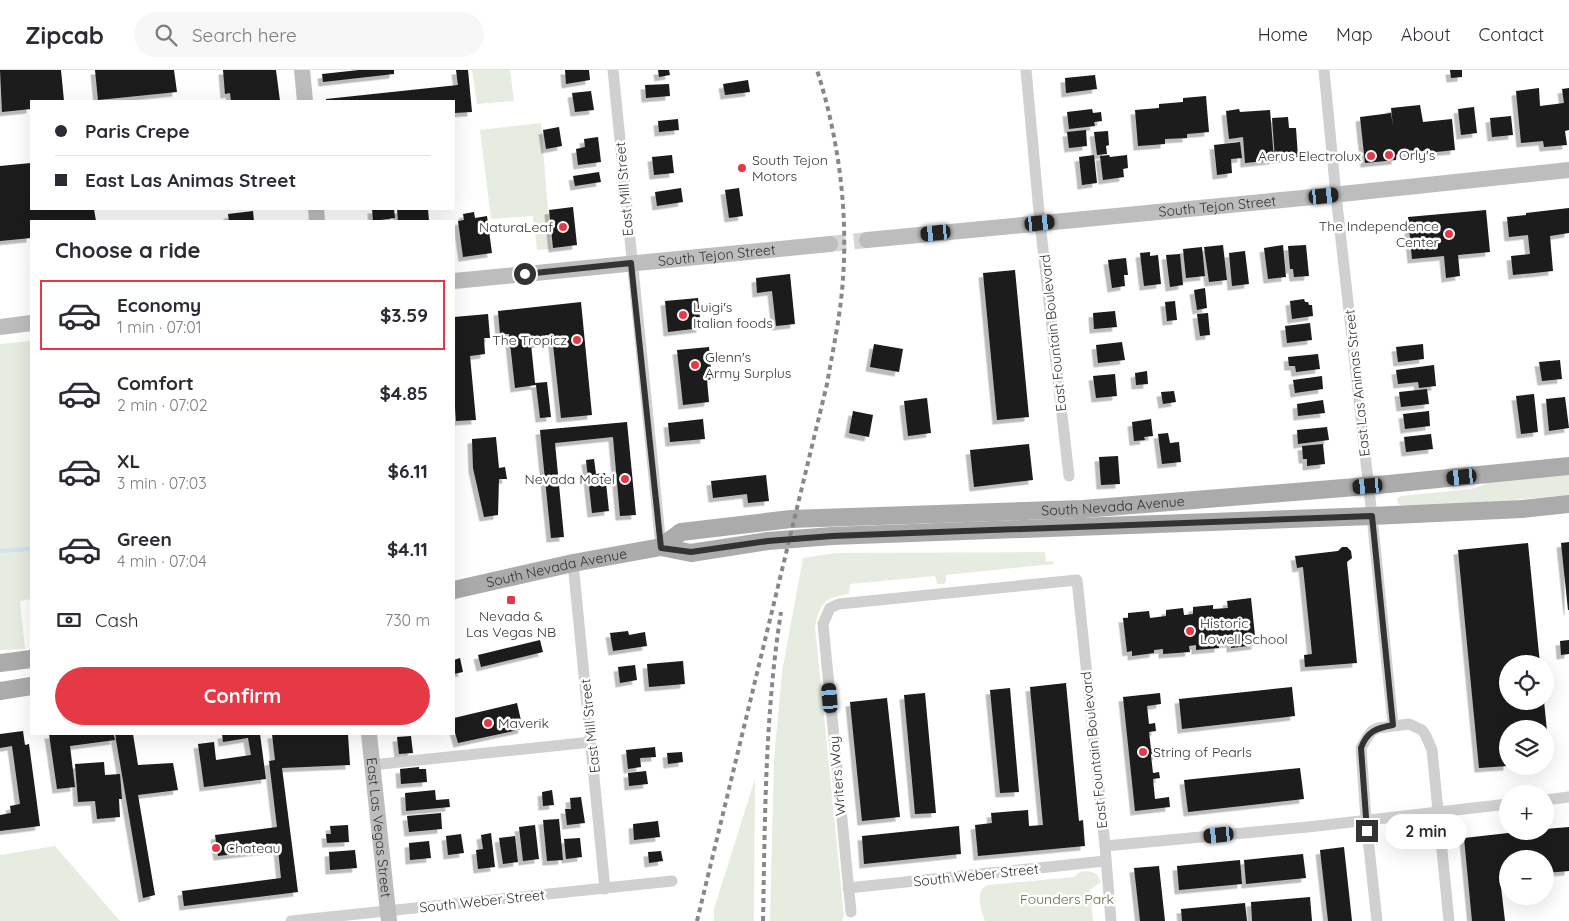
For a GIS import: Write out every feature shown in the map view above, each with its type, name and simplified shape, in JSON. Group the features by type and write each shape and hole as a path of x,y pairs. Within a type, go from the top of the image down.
{"main road":[{"name":"South Nevada Avenue","path":"661,548 681,532 791,519 1082,509 1368,486 1569,466"},
{"name":"South Nevada Avenue","path":"455,590 574,563 661,548 691,552 768,541 832,536 1372,516 1522,509 1569,504"},
{"path":"0,663 30,659"},
{"path":"0,690 30,686"}],"street":[{"path":"302,70 305,100"},
{"name":"East Mill Street","path":"613,70 661,548"},
{"name":"East Fountain Boulevard","path":"1026,70 1040,223 1069,476"},
{"name":"East Las Animas Street","path":"1324,70 1393,725"},
{"name":"South Tejon Street","path":"866,240 1336,195 1569,170"},
{"name":"South Tejon Street","path":"455,281 830,244"},
{"path":"0,326 30,323"},
{"name":"East Mill Street","path":"574,563 605,889"},
{"name":"East Fountain Boulevard","path":"828,611 839,604 1077,580 1111,921"},
{"name":"Writers Way","path":"828,611 824,624 851,912"},
{"path":"1377,921 1366,820 1361,748 1363,742 1372,731 1378,728 1409,724 1415,726 1426,736 1432,750 1448,921"},
{"name":"East Las Vegas Street","path":"369,735 388,916"},
{"path":"372,765 592,742"},
{"path":"1554,799 1569,797"},
{"path":"1105,846 1499,805"},
{"name":"South Weber Street","path":"848,888 1105,862"},
{"name":"South Weber Street","path":"291,921 388,916 672,882"}],"green space":[{"path":"472,70 510,70 514,101 477,104"},
{"path":"541,123 551,249 537,250 533,216 491,219 480,130"},
{"path":"30,341 30,599 20,601 25,649 0,650 0,344"},
{"path":"1569,472 1569,495 1405,507 1398,504 1397,499 1401,496 1472,489 1501,478"},
{"path":"1045,552 1046,562 1053,561 1053,564 946,575 946,582 944,584 937,584 935,576 850,584 849,594 834,597 821,607 815,627 844,915 842,921 770,921 774,760 782,672 803,558 836,553"},
{"path":"755,779 754,921 714,921 714,909"},
{"path":"55,846 120,921 0,921 0,855"},
{"name":"Founders Park","path":"1089,871 1097,874 1101,882 1090,890 1093,921 985,921 980,906 980,896 981,891 988,885 1074,877 1080,872"}],"building":[{"path":"0,70 61,70 64,100 30,100 30,109 2,112"},
{"path":"95,70 174,70 177,92 98,100"},
{"path":"223,70 276,70 280,100 231,100 230,93 225,94"},
{"path":"359,70 394,70 394,74 323,82 322,74"},
{"path":"456,70 468,70 472,112 455,113 455,100 326,100 326,99 458,85"},
{"path":"565,70 589,70 590,80 566,84"},
{"path":"658,70 669,70 670,75 659,77"},
{"path":"1450,70 1462,70 1462,77 1451,78"},
{"path":"1095,75 1097,89 1066,93 1065,78"},
{"path":"748,80 750,92 725,95 723,84"},
{"path":"669,84 670,96 646,98 645,85"},
{"path":"1539,88 1540,106 1564,103 1562,89 1569,88 1569,130 1565,131 1567,145 1544,147 1543,141 1521,143 1516,91"},
{"path":"591,91 594,110 575,112 572,93"},
{"path":"1206,96 1209,132 1187,134 1187,138 1165,139 1165,144 1138,146 1135,110 1159,108 1159,104 1183,102 1183,98"},
{"path":"1420,105 1423,122 1452,119 1455,150 1396,155 1396,160 1365,163 1360,117 1391,113 1393,126 1391,108"},
{"path":"1474,107 1477,133 1461,135 1458,109"},
{"path":"1092,109 1093,113 1101,112 1102,121 1094,122 1095,126 1069,129 1067,112"},
{"path":"1239,109 1240,112 1270,110 1274,160 1245,163 1243,137 1229,139 1226,111"},
{"path":"1511,116 1513,135 1492,137 1490,118"},
{"path":"1288,117 1289,128 1296,128 1298,157 1275,159 1272,118"},
{"path":"678,119 679,130 659,132 658,121"},
{"path":"559,127 562,146 546,149 543,130"},
{"path":"1086,130 1087,146 1069,148 1067,132"},
{"path":"1108,131 1109,145 1106,146 1107,154 1097,155 1094,132"},
{"path":"598,137 601,162 578,165 576,149 585,147 584,139"},
{"path":"1240,142 1242,158 1231,159 1232,173 1217,175 1214,145"},
{"path":"672,155 674,173 654,175 652,157"},
{"path":"1094,155 1097,183 1082,185 1079,157"},
{"path":"1109,155 1110,157 1127,155 1128,168 1123,169 1124,177 1103,180 1100,156"},
{"path":"30,163 30,210 94,210 96,220 30,220 30,238 0,241 0,166"},
{"path":"599,172 601,182 575,186 573,176"},
{"path":"681,188 683,202 657,206 655,192"},
{"path":"739,188 743,216 729,218 725,190"},
{"name":"NaturaLeaf","path":"573,207 577,245 553,248 549,210"},
{"path":"1569,208 1569,233 1550,236 1553,271 1513,275 1511,256 1530,254 1528,235 1509,237 1507,217"},
{"path":"372,210 394,210 395,218 373,220"},
{"path":"397,210 428,210 429,220 398,220"},
{"name":"The Independence Center","path":"1486,210 1490,252 1458,255 1460,276 1446,278 1444,256 1412,259 1408,217"},
{"path":"253,211 254,220 229,220 228,214"},
{"path":"474,212 475,218 487,216 492,253 463,257 458,221 464,220 463,214"},
{"path":"1223,245 1227,280 1209,282 1204,247"},
{"path":"1283,245 1286,277 1268,279 1264,248"},
{"path":"1306,245 1309,276 1294,277 1293,269 1290,269 1288,246"},
{"path":"1202,247 1205,276 1186,278 1183,249"},
{"path":"1245,251 1249,284 1232,286 1229,253"},
{"path":"1150,252 1150,256 1158,255 1161,284 1144,286 1140,253"},
{"path":"1180,254 1183,285 1170,287 1166,255"},
{"path":"1126,258 1128,275 1124,275 1125,286 1112,288 1108,260"},
{"path":"1015,270 1029,417 997,420 983,273"},
{"path":"790,274 795,324 776,326 772,291 757,293 756,278"},
{"path":"1205,288 1207,308 1197,310 1194,290"},
{"name":"Luigi's Italian foods","path":"698,298 701,328 668,332 665,301"},
{"path":"1304,299 1309,305 1312,305 1313,316 1292,319 1290,301"},
{"path":"1175,301 1177,320 1167,321 1165,302"},
{"path":"581,302 592,415 561,418 552,335 545,335 546,342 531,344 535,383 547,382 551,417 540,418 536,385 515,388 509,334 500,334 498,311"},
{"path":"1115,311 1117,327 1094,329 1093,313"},
{"path":"1208,313 1210,335 1200,336 1197,314"},
{"path":"488,314 490,338 484,338 485,354 470,356 476,420 456,421 455,317"},
{"path":"1310,323 1312,340 1287,343 1285,326"},
{"path":"1122,342 1125,360 1098,363 1096,345"},
{"path":"874,344 903,349 899,372 870,367"},
{"path":"1423,344 1424,359 1398,362 1396,347"},
{"name":"Glenn's Army Surplus","path":"709,347 712,379 707,380 709,402 683,405 677,350"},
{"path":"1318,354 1320,369 1296,372 1295,366 1289,366 1288,357"},
{"path":"1560,360 1562,379 1542,381 1539,362"},
{"path":"1434,365 1436,386 1419,388 1418,382 1398,384 1396,370"},
{"path":"1147,371 1148,384 1136,385 1135,373"},
{"path":"1115,374 1117,396 1096,398 1093,376"},
{"path":"1322,376 1323,389 1295,393 1293,380"},
{"path":"1427,389 1429,404 1401,407 1399,392"},
{"path":"1174,391 1176,402 1163,404 1161,392"},
{"path":"1534,394 1538,432 1521,434 1516,396"},
{"path":"1565,397 1569,428 1549,431 1546,399"},
{"path":"927,398 931,433 908,436 904,401"},
{"path":"1323,400 1325,413 1298,416 1297,404"},
{"path":"853,411 873,415 869,437 849,433"},
{"path":"1429,411 1430,426 1405,429 1403,414"},
{"path":"703,419 705,439 670,442 668,423"},
{"path":"1151,419 1153,436 1144,437 1145,440 1134,441 1132,422"},
{"name":"Nevada Motel","path":"627,422 636,515 620,516 613,437 555,443 564,537 551,538 540,430"},
{"path":"1327,427 1329,440 1298,444 1297,430"},
{"path":"1168,433 1170,443 1179,442 1181,462 1162,464 1158,434"},
{"path":"1431,434 1433,449 1406,452 1404,437"},
{"path":"496,437 499,468 505,467 507,479 499,479 498,515 484,517 473,468 472,439"},
{"path":"1029,444 1033,480 974,487 970,450"},
{"path":"1323,444 1325,464 1307,466 1307,459 1303,459 1302,446"},
{"path":"1118,456 1120,484 1101,485 1099,457"},
{"path":"594,459 596,474 605,473 609,511 592,513 586,460"},
{"path":"766,475 769,501 748,503 747,494 713,498 711,481"},
{"path":"1569,542 1569,610 1568,610 1561,543"},
{"path":"1528,543 1539,655 1499,655 1499,710 1545,710 1546,720 1499,720 1499,767 1479,768 1458,550"},
{"path":"1342,547 1347,547 1351,551 1352,558 1347,562 1357,663 1305,667 1304,655 1312,654 1303,567 1297,568 1295,556 1338,551"},
{"name":"Historic Lowell School","path":"1251,598 1256,645 1231,648 1231,643 1219,644 1219,648 1196,650 1196,645 1189,646 1190,652 1163,654 1163,649 1154,650 1154,653 1132,656 1132,651 1127,652 1123,618 1128,618 1128,613 1149,611 1150,618 1166,616 1166,610 1183,608 1184,615 1193,614 1193,607 1213,605 1213,609 1228,608 1227,601"},
{"path":"628,631 629,635 645,632 647,646 613,651 610,633"},
{"path":"540,640 543,652 481,667 478,655"},
{"path":"1569,640 1569,654 1561,655 1560,641"},
{"path":"460,658 463,672 455,674 455,660"},
{"path":"683,661 685,684 649,687 647,664"},
{"path":"635,665 637,680 620,683 618,667"},
{"path":"1066,683 1079,821 1083,820 1085,846 978,856 975,825 992,823 991,813 1028,810 1029,826 1043,825 1030,687"},
{"path":"1292,687 1295,716 1182,729 1179,699"},
{"path":"1010,688 1019,792 1000,793 990,690"},
{"path":"925,693 936,813 915,814 904,695"},
{"name":"String of Pearls","path":"1160,693 1161,704 1147,706 1149,724 1155,723 1156,731 1149,732 1151,749 1157,748 1158,755 1151,756 1153,773 1159,772 1160,778 1153,779 1155,799 1169,797 1170,807 1135,811 1123,697"},
{"path":"887,698 900,817 862,821 850,702"},
{"name":"Maverik","path":"517,703 523,729 458,743 455,732 455,718"},
{"path":"23,731 25,745 29,744 40,826 0,831 0,815 11,813 10,806 20,804 12,746 0,748 0,734"},
{"path":"49,735 114,735 115,740 70,746 75,787 57,789"},
{"path":"115,735 133,735 138,765 173,763 178,790 138,795 155,895 143,898"},
{"path":"222,735 260,735 266,779 204,787 198,744 214,742 216,760 251,755 248,738 223,742"},
{"path":"272,735 348,735 350,765 282,768 298,892 184,906 182,891 281,878 278,849 218,856 215,835 277,827 269,761 275,760"},
{"path":"411,736 413,753 399,754 397,737"},
{"path":"655,747 656,757 640,758 641,767 628,769 626,750"},
{"path":"682,752 683,762 668,764 667,753"},
{"path":"104,762 105,775 120,774 122,799 119,799 120,817 97,819 95,801 78,802 75,764"},
{"path":"419,767 419,769 426,769 427,782 401,784 400,769"},
{"path":"1300,768 1304,799 1188,812 1184,780"},
{"path":"646,771 648,784 629,786 628,773"},
{"path":"435,790 436,800 449,799 450,807 406,811 405,793"},
{"path":"552,790 554,805 543,806 542,792"},
{"path":"581,797 585,823 567,825 565,809 571,809 570,798"},
{"path":"441,813 442,829 409,832 407,816"},
{"path":"559,819 563,860 547,861 543,820"},
{"path":"658,821 660,837 634,840 633,824"},
{"path":"348,825 349,842 327,843 326,834 331,834 330,826"},
{"path":"535,825 539,859 523,861 519,827"},
{"path":"959,826 961,854 864,864 862,836"},
{"path":"1569,827 1569,871 1554,872 1554,850 1499,850 1499,905 1503,905 1505,921 1472,921 1464,838 1499,834 1499,840 1554,840 1554,828"},
{"path":"491,833 495,867 478,869 476,850 483,849 481,835"},
{"path":"461,834 464,853 448,855 446,836"},
{"path":"515,836 518,862 503,864 499,838"},
{"path":"580,838 582,857 566,859 564,839"},
{"path":"429,841 431,858 410,860 409,843"},
{"path":"1344,847 1352,921 1328,921 1320,850"},
{"path":"355,850 357,868 330,870 329,852"},
{"path":"661,851 663,861 649,863 648,852"},
{"path":"1303,854 1306,878 1246,884 1244,860"},
{"path":"1240,860 1242,884 1179,890 1177,866"},
{"path":"1159,866 1165,921 1140,921 1134,868"},
{"path":"1310,897 1312,921 1252,921 1251,902"},
{"path":"1245,903 1247,921 1182,921 1181,909"}],"waterway":[{"path":"0,551 30,549"}],"tunnel":[{"path":"830,244 867,240"}],"railway":[{"path":"697,921 827,384 839,318 844,252 843,199 831,120 817,70"},
{"path":"763,921 765,805 769,727 781,612"}],"place":[{"name":"Orly's","path":"1389,155"},
{"name":"Aerus Electrolux","path":"1371,156"},
{"name":"South Tejon Motors","path":"742,168"},
{"name":"NaturaLeaf","path":"563,227"},
{"name":"The Independence Center","path":"1449,234"},
{"name":"Luigi's Italian foods","path":"683,315"},
{"name":"The Tropicz","path":"577,340"},
{"name":"Glenn's Army Surplus","path":"695,365"},
{"name":"Nevada Motel","path":"625,479"},
{"name":"Nevada & Las Vegas NB","path":"511,600"},
{"name":"Historic Lowell School","path":"1190,631"},
{"name":"Maverik","path":"488,723"},
{"name":"String of Pearls","path":"1143,752"},
{"name":"Chateau","path":"216,848"}],"route":[{"path":"525,274 631,263 661,548 691,552 768,541 832,536 1372,516 1393,725 1372,731 1363,742 1361,748 1360,756 1367,831"}]}
